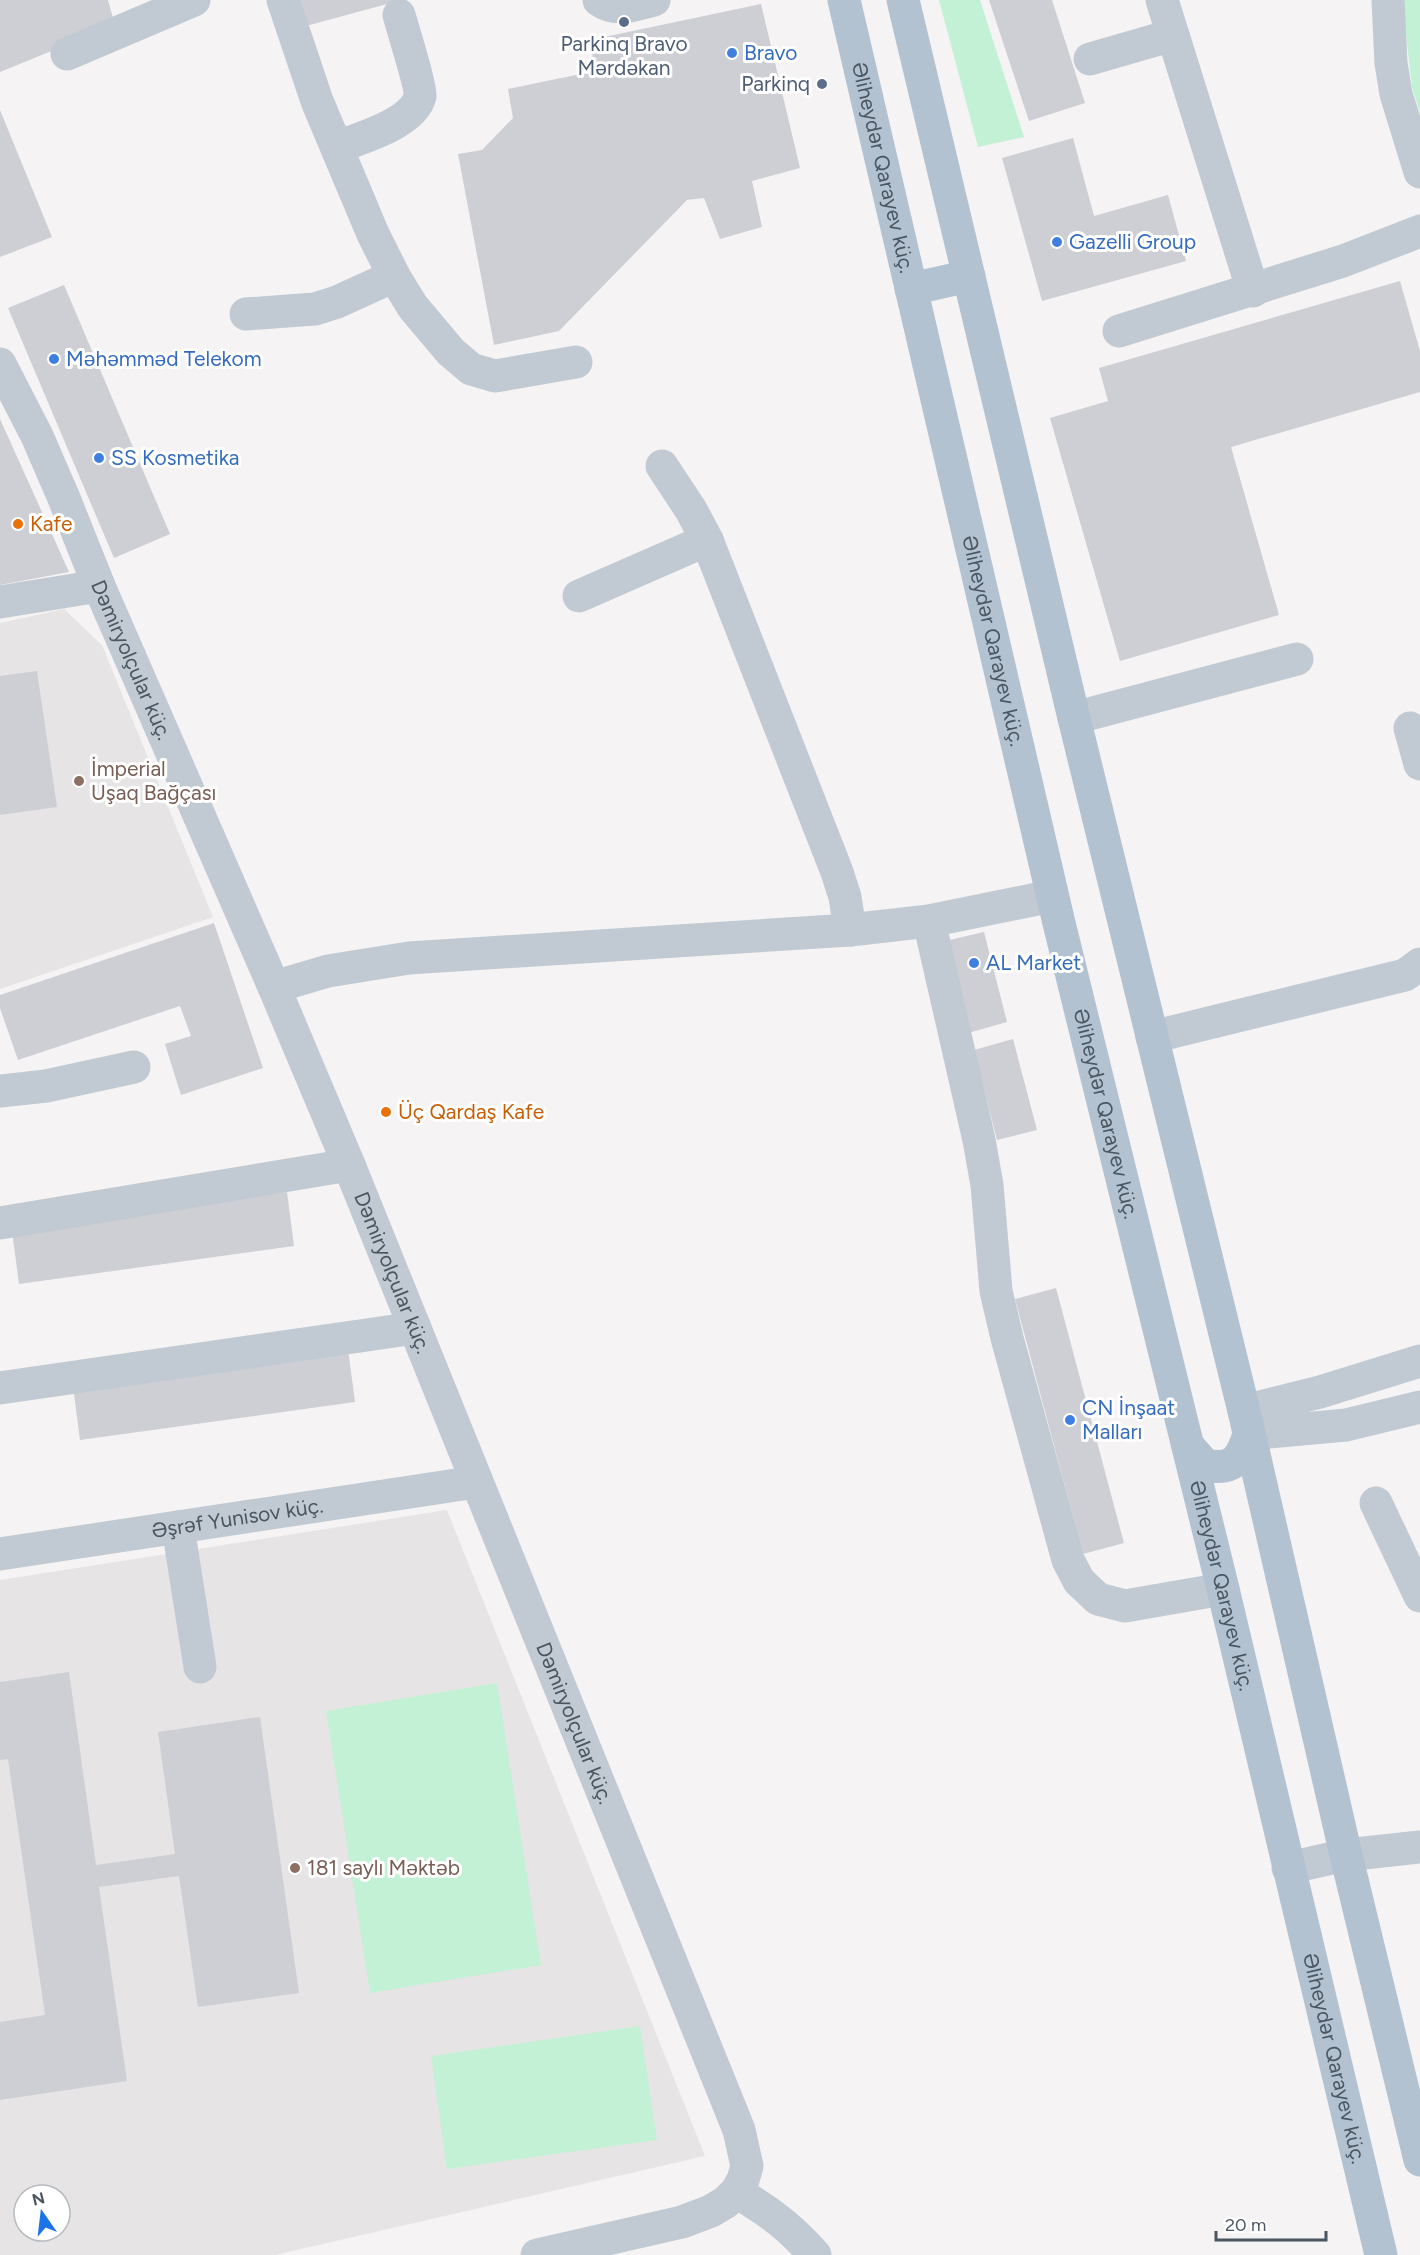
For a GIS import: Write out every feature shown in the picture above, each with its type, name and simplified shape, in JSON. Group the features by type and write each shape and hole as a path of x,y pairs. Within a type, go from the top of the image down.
{"main road":[{"name":"Əliheydər Qarayev küç.","path":"844,0 1052,896 1223,1589 1288,1868 1381,2246"},
{"path":"903,0 1074,718 1246,1423 1346,1855 1420,2160"},
{"path":"911,290 969,276"},
{"path":"1188,1446 1205,1465 1225,1466 1241,1456 1246,1423"}],"street":[{"path":"67,54 138,11 194,0"},
{"path":"283,0 317,101 394,276 413,307 451,352 471,369 495,376 576,362"},
{"path":"599,0 609,7 623,7 654,0"},
{"path":"1162,0 1253,291"},
{"path":"1388,0 1391,63 1396,94 1420,172"},
{"path":"337,147 404,118 414,110 420,94 399,15"},
{"path":"1090,59 1173,36"},
{"path":"1119,331 1253,291 1343,261 1420,231"},
{"path":"246,314 315,309 337,302 394,276"},
{"name":"Dəmiryolçular küç.","path":"0,364 37,436 99,586 349,1165 739,2130 747,2166 736,2192"},
{"path":"662,466 691,510 707,540 837,872 845,897 850,930"},
{"path":"579,596 707,540"},
{"path":"0,602 99,586"},
{"path":"1074,718 1297,659"},
{"path":"1410,728 1420,764"},
{"path":"274,987 328,971 409,958 645,941 850,930 929,921 1052,896"},
{"path":"929,921 979,1140 987,1185 996,1291 1068,1560 1079,1581 1098,1599 1125,1606 1223,1589"},
{"path":"1152,1036 1405,975 1420,964"},
{"path":"0,1091 46,1086 134,1067"},
{"path":"0,1223 349,1165"},
{"path":"0,1388 416,1328"},
{"path":"1246,1423 1320,1392 1420,1361"},
{"path":"1246,1423 1346,1425 1420,1407"},
{"name":"Əşrəf Yunisov küç.","path":"0,1554 476,1482"},
{"path":"1376,1503 1420,1596"},
{"path":"178,1527 200,1667"},
{"path":"1288,1868 1346,1855 1420,1847"},
{"path":"537,2255 682,2222 711,2211 726,2202 736,2192 772,2214 796,2234 815,2255"}],"shaded area":[{"name":"İmperial Uşaq Bağçası","path":"64,609 102,645 213,917 0,989 0,623"},
{"name":"181 saylı Məktəb","path":"447,1510 705,2156 275,2255 0,2255 0,1580"}],"green space":[{"path":"939,0 980,0 1024,137 978,147"},
{"path":"1402,0 1420,0 1420,114 1412,87"},
{"path":"497,1683 541,1965 370,1993 326,1711"},
{"path":"640,2026 657,2140 447,2169 431,2056"}],"building":[{"path":"0,0 108,0 115,25 0,72"},
{"path":"299,0 397,0 398,1 306,26"},
{"path":"989,0 1052,0 1085,103 1029,121"},
{"path":"761,4 800,168 752,181 762,227 720,239 704,198 687,200 559,331 494,345 458,154 482,150 513,118 508,89 595,71 590,40"},
{"path":"0,110 52,237 0,257"},
{"path":"1073,138 1094,216 1168,195 1186,261 1042,301 1002,158"},
{"path":"1400,281 1420,351 1420,392 1231,447 1279,615 1120,661 1050,418 1108,401 1099,368"},
{"path":"64,285 170,534 114,558 8,308"},
{"path":"0,419 69,572 0,585"},
{"path":"37,671 57,807 0,815 0,676"},
{"path":"214,923 263,1068 181,1095 165,1044 191,1036 180,1006 18,1060 0,1008 0,995"},
{"path":"984,932 1007,1022 968,1033 945,941"},
{"path":"1013,1039 1037,1130 997,1140 974,1050"},
{"path":"287,1192 294,1246 19,1284 12,1231"},
{"path":"1056,1288 1124,1543 1083,1554 1015,1299"},
{"path":"348,1349 355,1402 80,1440 73,1386"},
{"path":"69,1672 96,1865 175,1854 158,1732 260,1717 299,1993 198,2007 179,1876 99,1887 127,2081 0,2100 0,2022 45,2015 8,1759 0,1760 0,1682"}],"place":[{"name":"Parkinq Bravo Mərdəkan","path":"624,22"},
{"name":"Bravo","path":"732,53"},
{"name":"Parkinq","path":"822,84"},
{"name":"Gazelli Group","path":"1057,242"},
{"name":"Məhəmməd Telekom","path":"54,359"},
{"name":"SS Kosmetika","path":"99,458"},
{"name":"Kafe","path":"18,524"},
{"name":"İmperial Uşaq Bağçası","path":"79,781"},
{"name":"AL Market","path":"974,963"},
{"name":"Üç Qardaş Kafe","path":"386,1112"},
{"name":"CN İnşaat Malları","path":"1070,1420"},
{"name":"181 saylı Məktəb","path":"295,1868"}]}
